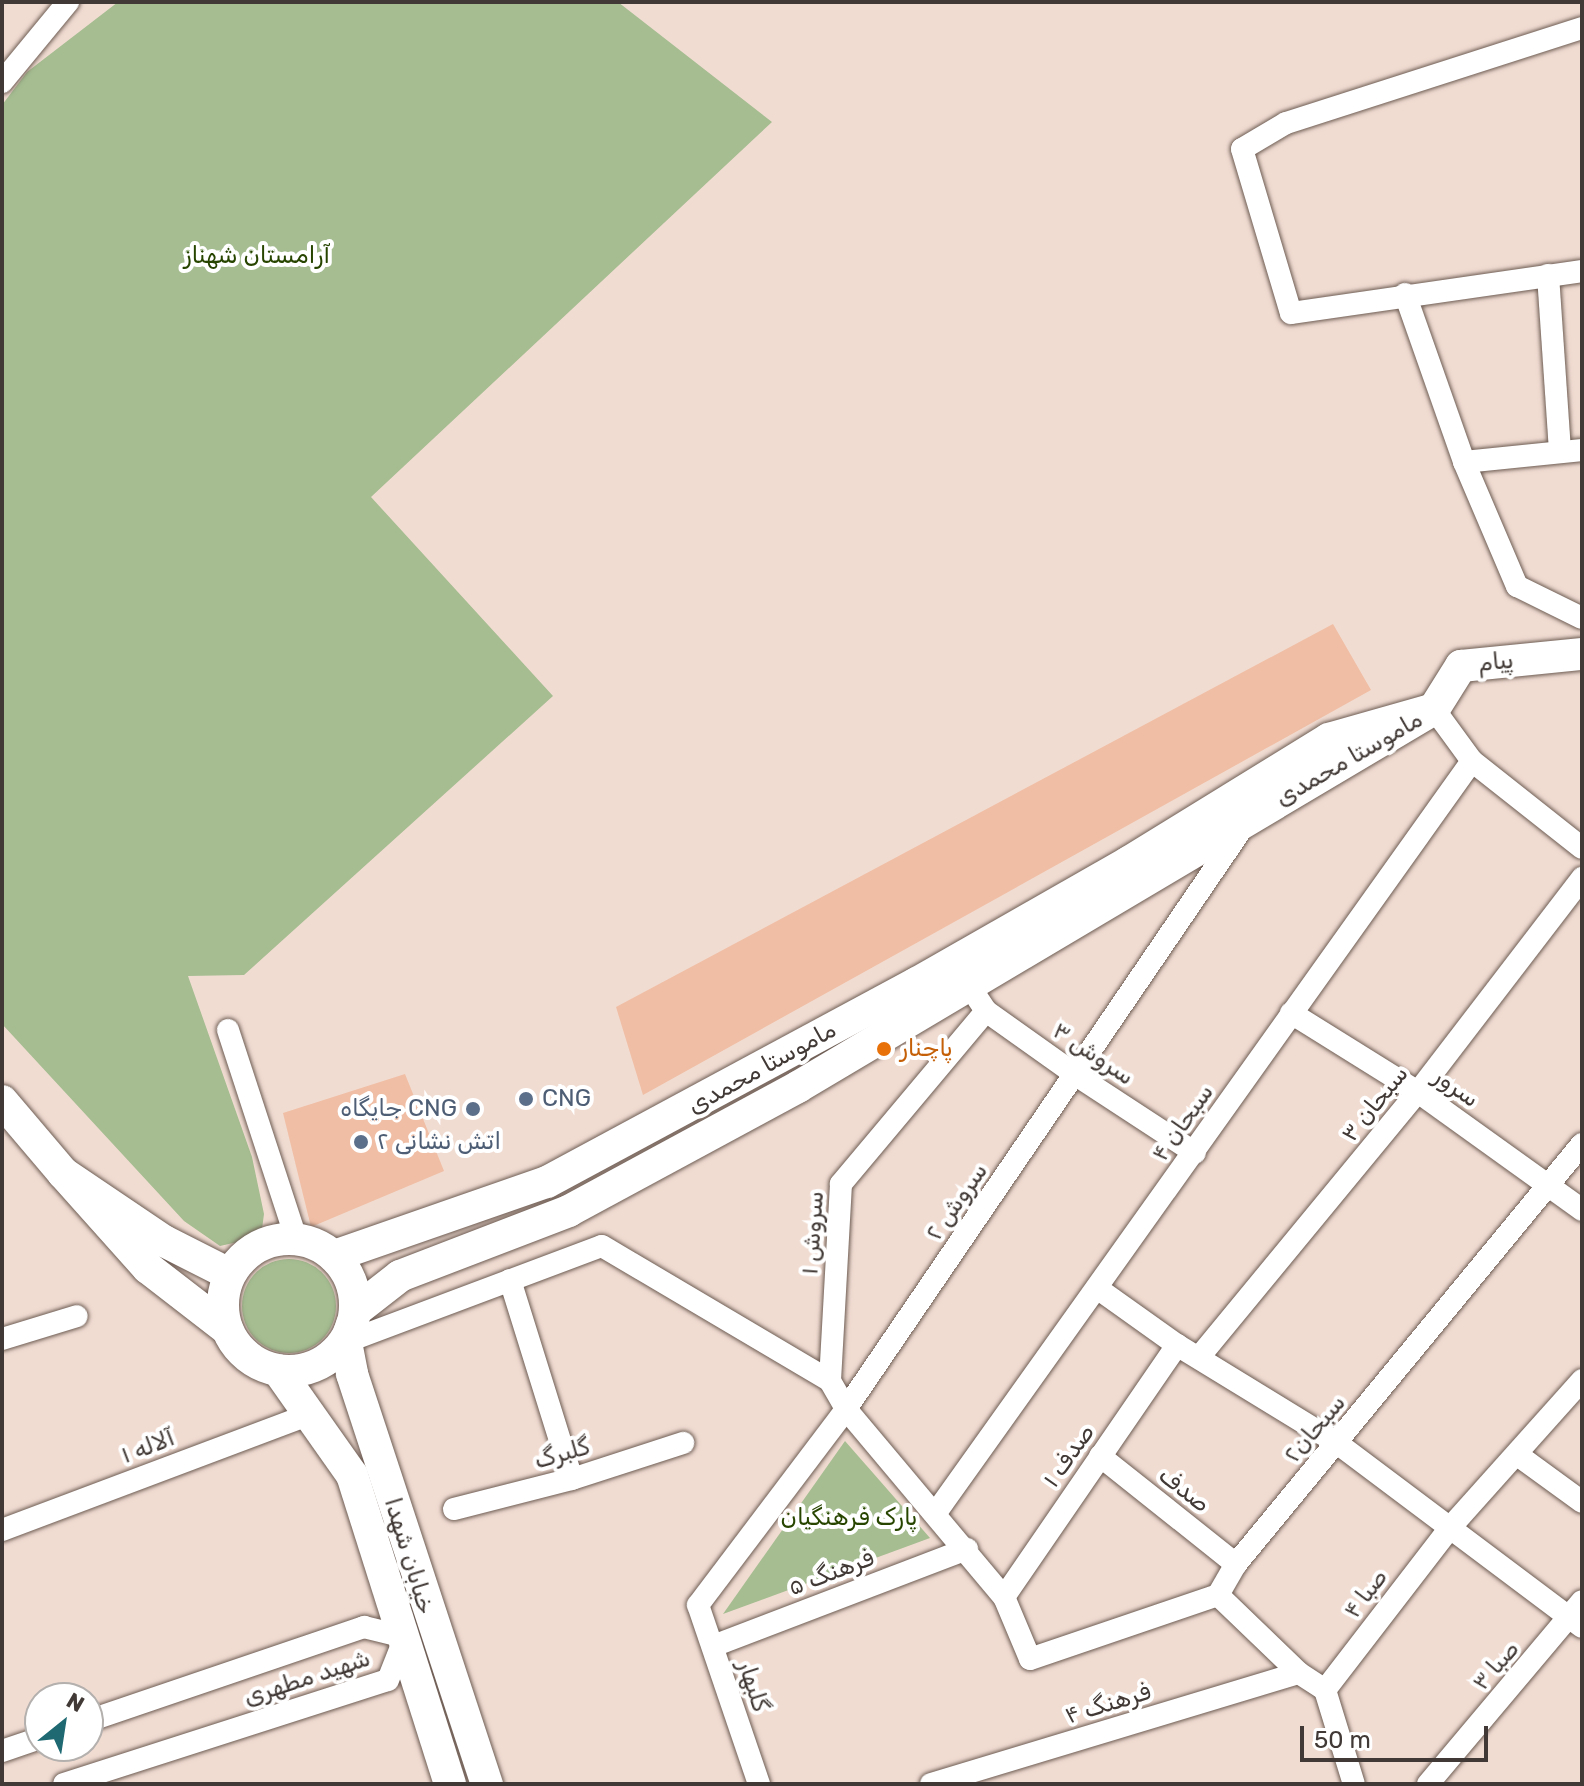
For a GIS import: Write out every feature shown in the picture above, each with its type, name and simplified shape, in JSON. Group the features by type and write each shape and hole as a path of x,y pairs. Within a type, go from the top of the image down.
{"main road":[{"name":"پیام","path":"1434,709 1461,666 1582,654"},
{"name":"ماموستا محمدی","path":"351,1326 400,1276 612,1191 978,1000 1247,821 1434,709"},
{"name":"ماموستا محمدی","path":"334,1256 547,1182 931,976 1329,739 1434,709"},
{"path":"2,1101 148,1268 227,1329 256,1362 278,1370 324,1361 351,1326 347,1272 334,1256 296,1238 257,1246 229,1274 223,1301 227,1329"},
{"path":"63,1173 164,1241 229,1274"},
{"name":"خیابان شهدا","path":"351,1326 450,1784"},
{"name":"خیابان شهدا","path":"278,1370 313,1413 352,1475 487,1784"}],"street":[{"path":"2,82 68,2"},
{"path":"1582,28 1286,123 1242,149 1291,313 1405,294 1582,271"},
{"path":"1464,462 1571,451 1548,275"},
{"path":"1405,294 1464,462 1517,586 1582,618"},
{"path":"1434,709 1472,761 1582,848"},
{"name":"سبحان ۴","path":"935,1514 1472,761"},
{"name":"سروش ۲","path":"698,1605 846,1409 1247,821"},
{"name":"سبحان ۳","path":"1200,1356 1418,1092 1582,878"},
{"name":"سروش ۳","path":"978,1000 1076,1075 1195,1153"},
{"name":"سروش ۱","path":"830,1381 841,1184 978,1000"},
{"name":"سرور","path":"1291,1013 1418,1092 1582,1210"},
{"path":"228,1030 296,1238"},
{"name":"سبحان۲","path":"1218,1595 1236,1564 1582,1144"},
{"path":"351,1326 510,1280 602,1246 830,1381 846,1409 967,1549 1004,1597 1030,1659 1218,1595 1299,1673 1325,1690 1354,1784"},
{"path":"510,1280 572,1479"},
{"path":"1097,1288 1177,1345 1200,1356 1337,1443 1448,1530 1579,1616"},
{"path":"2,1339 77,1316"},
{"name":"صدف ۱","path":"1004,1597 1177,1345"},
{"name":"صبا ۴","path":"1325,1690 1448,1530 1519,1456 1582,1380"},
{"name":"آلاله ۱","path":"2,1530 313,1413"},
{"name":"گلبرگ","path":"454,1509 572,1479 683,1443"},
{"name":"صدف","path":"1100,1456 1236,1564"},
{"path":"1519,1456 1582,1502"},
{"name":"فرهنگ ۵","path":"713,1646 967,1549"},
{"name":"گلبهار","path":"698,1605 759,1784"},
{"name":"صبا ۳","path":"1428,1784 1579,1616"},
{"name":"شهید مطهری","path":"64,1784 388,1680 418,1632 364,1627 104,1716"},
{"name":"فرهنگ ۴","path":"931,1784 1299,1673"},
{"path":"2,1751 24,1743"}],"green space":[{"name":"آرامستان شهناز","path":"118,2 618,2 772,122 371,497 553,696 244,975 188,976 252,1157 264,1214 262,1229 251,1239 220,1246 184,1221 2,1024 2,105 27,72"},
{"path":"289,1259 307,1262 322,1273 333,1288 336,1306 333,1324 322,1339 307,1350 289,1353 271,1350 256,1339 245,1324 242,1306 245,1288 256,1273 271,1262"},
{"name":"پارک فرهنگیان","path":"845,1441 930,1538 723,1614"}],"building":[{"path":"1333,624 1371,690 643,1095 616,1007"},
{"name":"اتش نشانی ۲","path":"405,1074 444,1171 311,1227 283,1113"}],"place":[{"name":"پاچنار","path":"884,1049"},
{"name":"CNG","path":"526,1099"},
{"name":"جایگاه CNG","path":"473,1109"},
{"name":"اتش نشانی ۲","path":"361,1142"}]}
